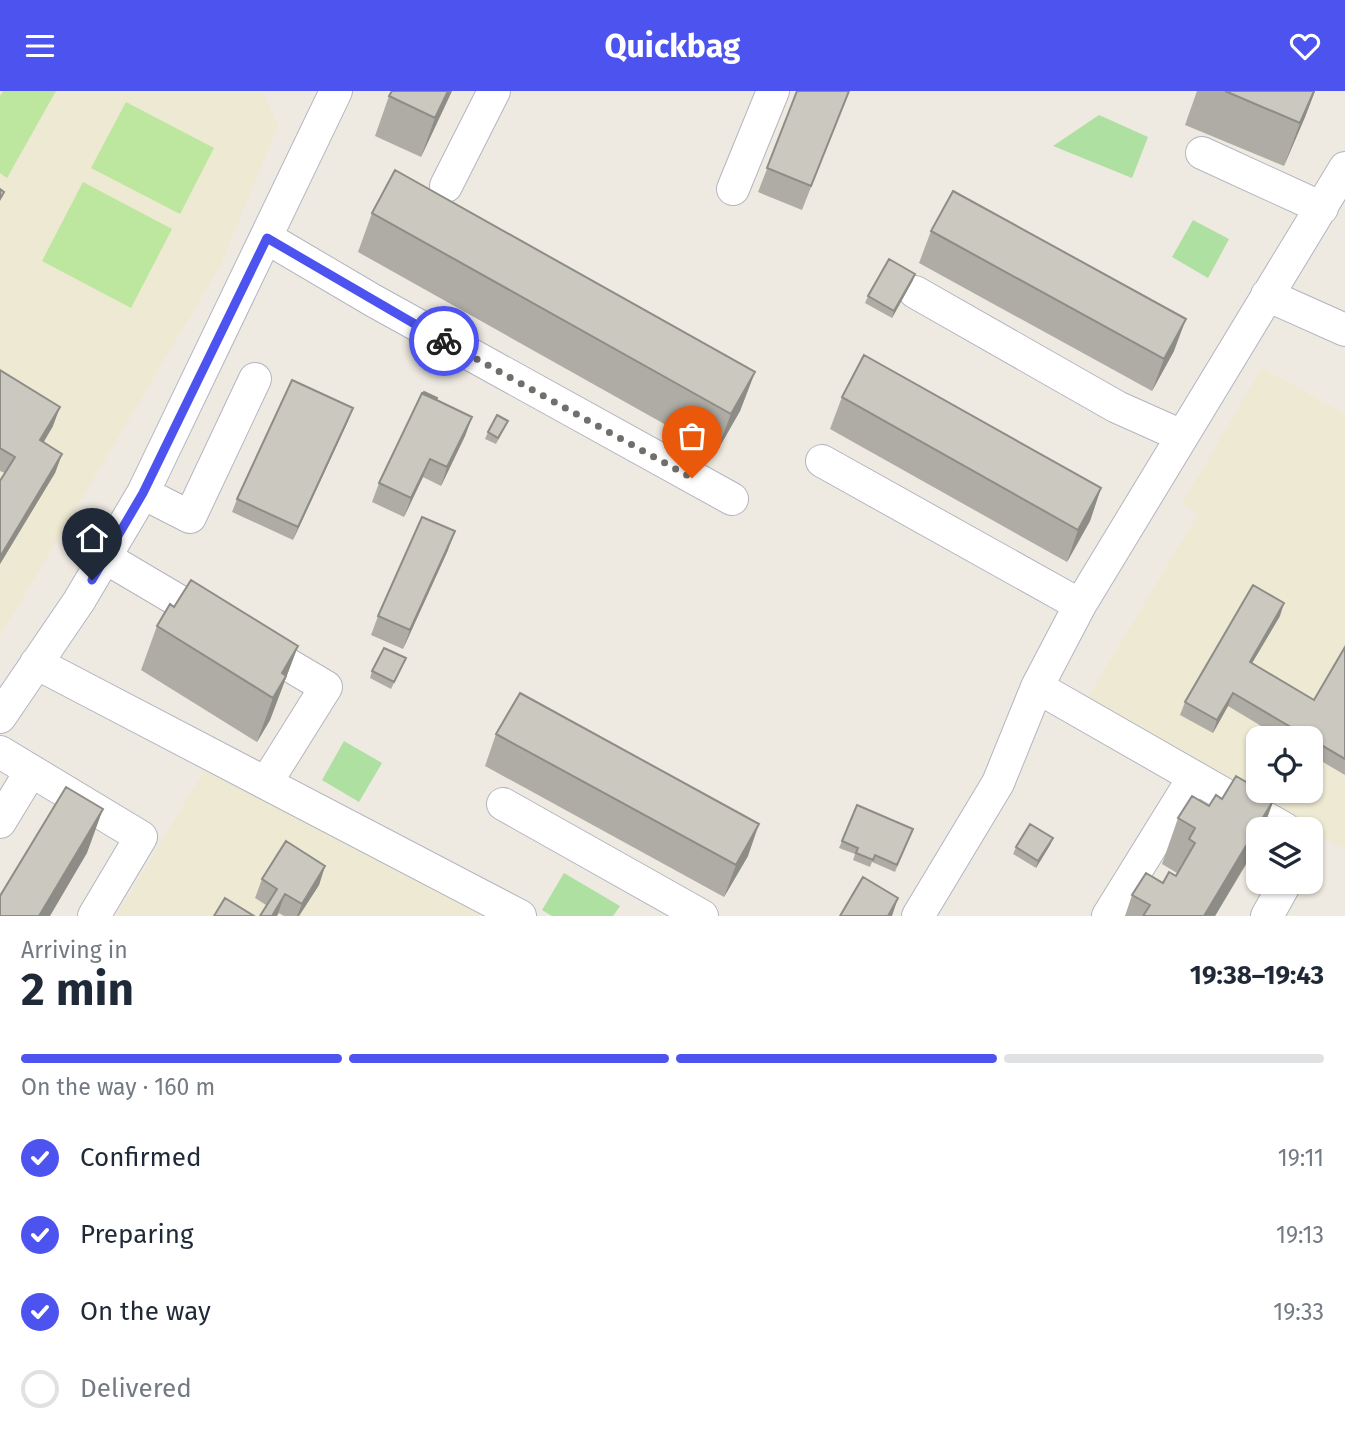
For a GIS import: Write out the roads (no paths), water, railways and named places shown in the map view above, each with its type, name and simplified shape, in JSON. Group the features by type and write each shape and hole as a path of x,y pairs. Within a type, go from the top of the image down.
{"street":[{"path":"0,717 106,558 143,493 336,91"},
{"path":"446,186 494,91"},
{"path":"733,189 773,91"},
{"path":"918,916 998,783 1037,687 1080,605 1267,295 1335,192 1202,153"},
{"path":"267,238 373,301 732,499"},
{"path":"915,292 1118,407 1182,436"},
{"path":"1267,295 1345,330"},
{"path":"143,493 190,517 254,379"},
{"path":"822,461 1080,605"},
{"path":"106,558 326,687 266,783"},
{"path":"36,663 520,916"},
{"path":"1037,687 1264,817"},
{"path":"0,752 141,837 94,916"},
{"path":"0,822 31,771"},
{"path":"1108,916 1194,777"},
{"path":"503,804 702,916"},
{"path":"1267,916 1279,894"}]}
